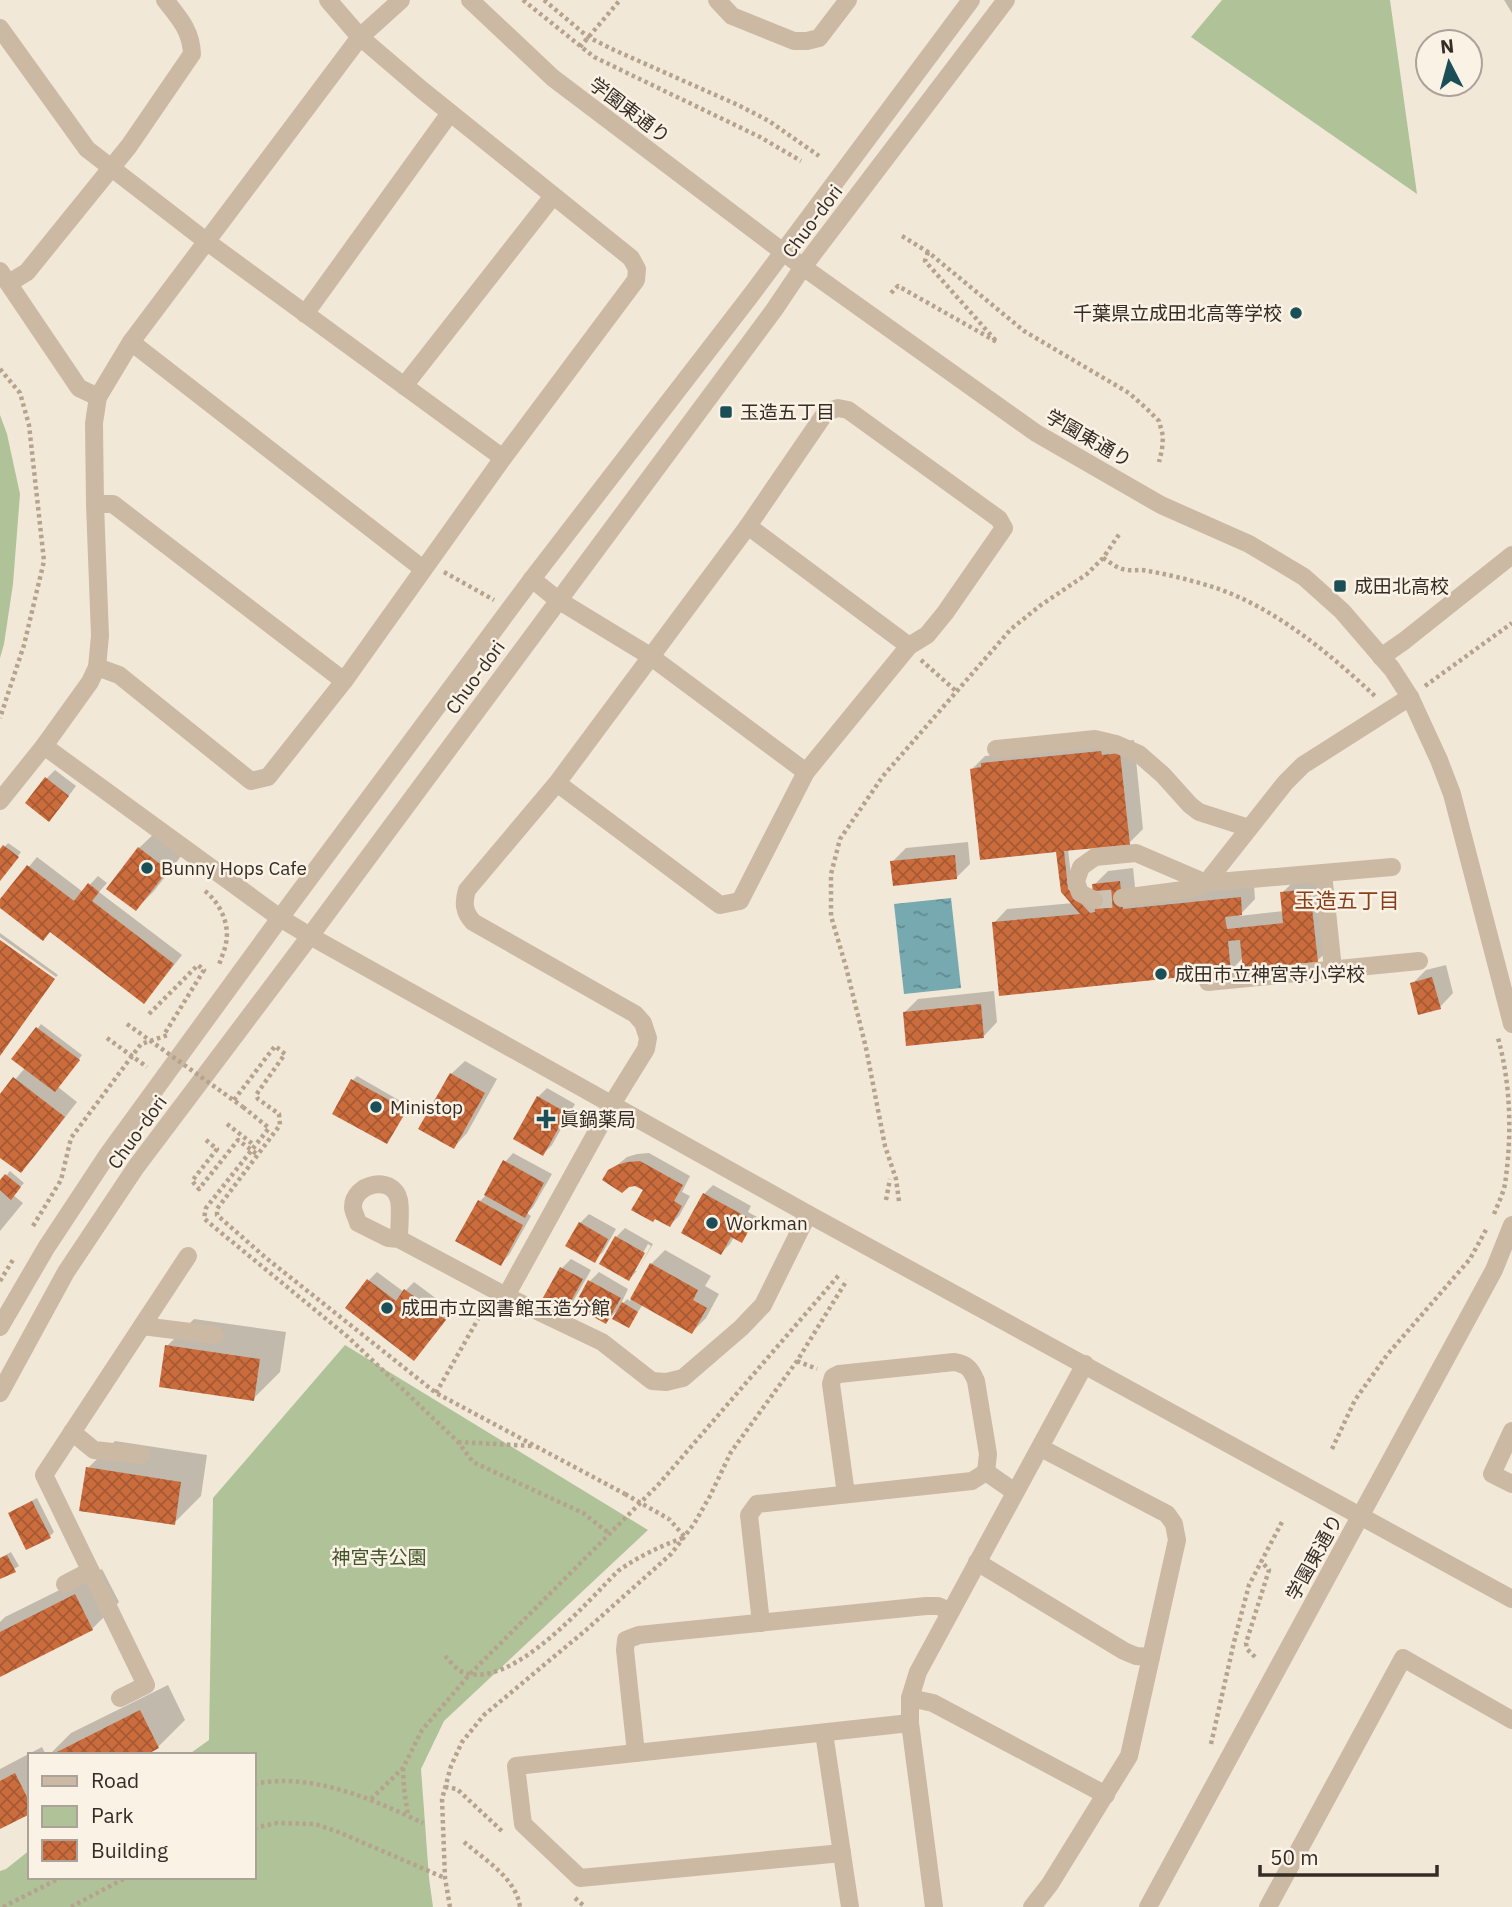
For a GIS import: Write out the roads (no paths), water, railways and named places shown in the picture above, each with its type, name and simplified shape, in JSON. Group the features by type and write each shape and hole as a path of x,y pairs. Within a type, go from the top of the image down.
{"street":[{"path":"98,397 79,388 4,277 27,272 129,146 192,54 191,38 165,0"},
{"path":"97,667 119,675 251,781 268,777 344,681 503,458 636,280 637,269 631,258 360,37 328,0"},
{"path":"0,801 44,746 90,682 97,667 100,636 94,423 98,397 131,342 360,37 401,0"},
{"name":"学園東通り","path":"470,0 553,78 803,267 1036,433 1161,505 1249,544 1304,577 1342,611 1392,669 1410,697 1439,760 1452,794 1512,1024"},
{"path":"717,0 732,16 793,41 819,38 848,0"},
{"name":"Chuo-dori","path":"0,1328 46,1248 108,1154 280,918 971,0"},
{"name":"Chuo-dori","path":"0,1393 66,1272 136,1167 774,310 803,267 1006,0"},
{"path":"0,28 87,149 206,241 503,458"},
{"path":"305,314 450,113"},
{"path":"404,386 553,196"},
{"path":"131,342 425,566"},
{"path":"506,1296 612,1104 646,1049 648,1038 643,1024 635,1014 473,922 465,908 467,891 557,783 748,526 826,412 838,408 848,410 999,519 1004,528 945,613 927,635 909,646 806,772 740,901 720,905 557,783"},
{"path":"95,503 113,504 344,681"},
{"path":"748,526 909,646"},
{"path":"1381,657 1512,555"},
{"path":"533,579 558,600 650,656 806,772"},
{"path":"1206,883 1285,783 1304,765 1410,697"},
{"path":"996,749 1095,739 1116,744 1139,754 1199,812 1249,828"},
{"path":"44,746 280,918 310,936 808,1214 1512,1599"},
{"path":"1094,900 1080,893 1076,881 1080,867 1095,857 1136,853 1206,883"},
{"path":"1122,898 1191,889 1206,883 1392,867"},
{"path":"1323,873 1333,970"},
{"path":"1208,982 1419,961"},
{"path":"399,1238 506,1296 602,1342 652,1381 666,1382 683,1378 741,1328 763,1305 808,1214"},
{"name":"学園東通り","path":"1147,1907 1494,1270 1512,1225"},
{"path":"120,1698 146,1685 44,1475 188,1256"},
{"path":"142,1326 215,1335"},
{"path":"846,1494 831,1384 833,1377 839,1374 964,1363 976,1381 988,1454 986,1472"},
{"path":"934,1907 910,1723 911,1698 918,1672 1085,1364"},
{"path":"1512,1431 1492,1474 1512,1485"},
{"path":"72,1432 94,1450 141,1455"},
{"path":"1032,1907 1050,1884 1129,1755 1177,1540 1174,1524 1167,1514 1041,1448"},
{"path":"986,1472 1015,1492"},
{"path":"761,1623 749,1515 757,1504 972,1481 986,1472"},
{"path":"977,1562 1124,1651 1136,1656 1151,1657"},
{"path":"65,1584 90,1571"},
{"path":"636,1753 626,1640 639,1635 938,1606 950,1611"},
{"path":"1268,1907 1404,1658 1512,1720"},
{"path":"911,1698 933,1703 1106,1795"},
{"path":"842,1853 580,1878 523,1824 516,1766 910,1723"},
{"path":"824,1733 850,1907"}],"water":[{"path":"951,898 961,988 904,994 894,904"}],"tunnel":[{"path":"1094,900 1122,898"}],"place":[{"name":"千葉県立成田北高等学校","path":"1296,313"},
{"name":"玉造五丁目","path":"726,412"},
{"name":"成田北高校","path":"1340,586"},
{"name":"Bunny Hops Cafe","path":"147,868"},
{"name":"成田市立神宮寺小学校","path":"1161,974"},
{"name":"Ministop","path":"376,1107"},
{"name":"眞鍋薬局","path":"546,1119"},
{"name":"Workman","path":"712,1223"},
{"name":"成田市立図書館玉造分館","path":"387,1308"}],"district":[{"name":"玉造五丁目","path":"1347,900"}],"park label":[{"name":"神宮寺公園","path":"379,1557"}]}
